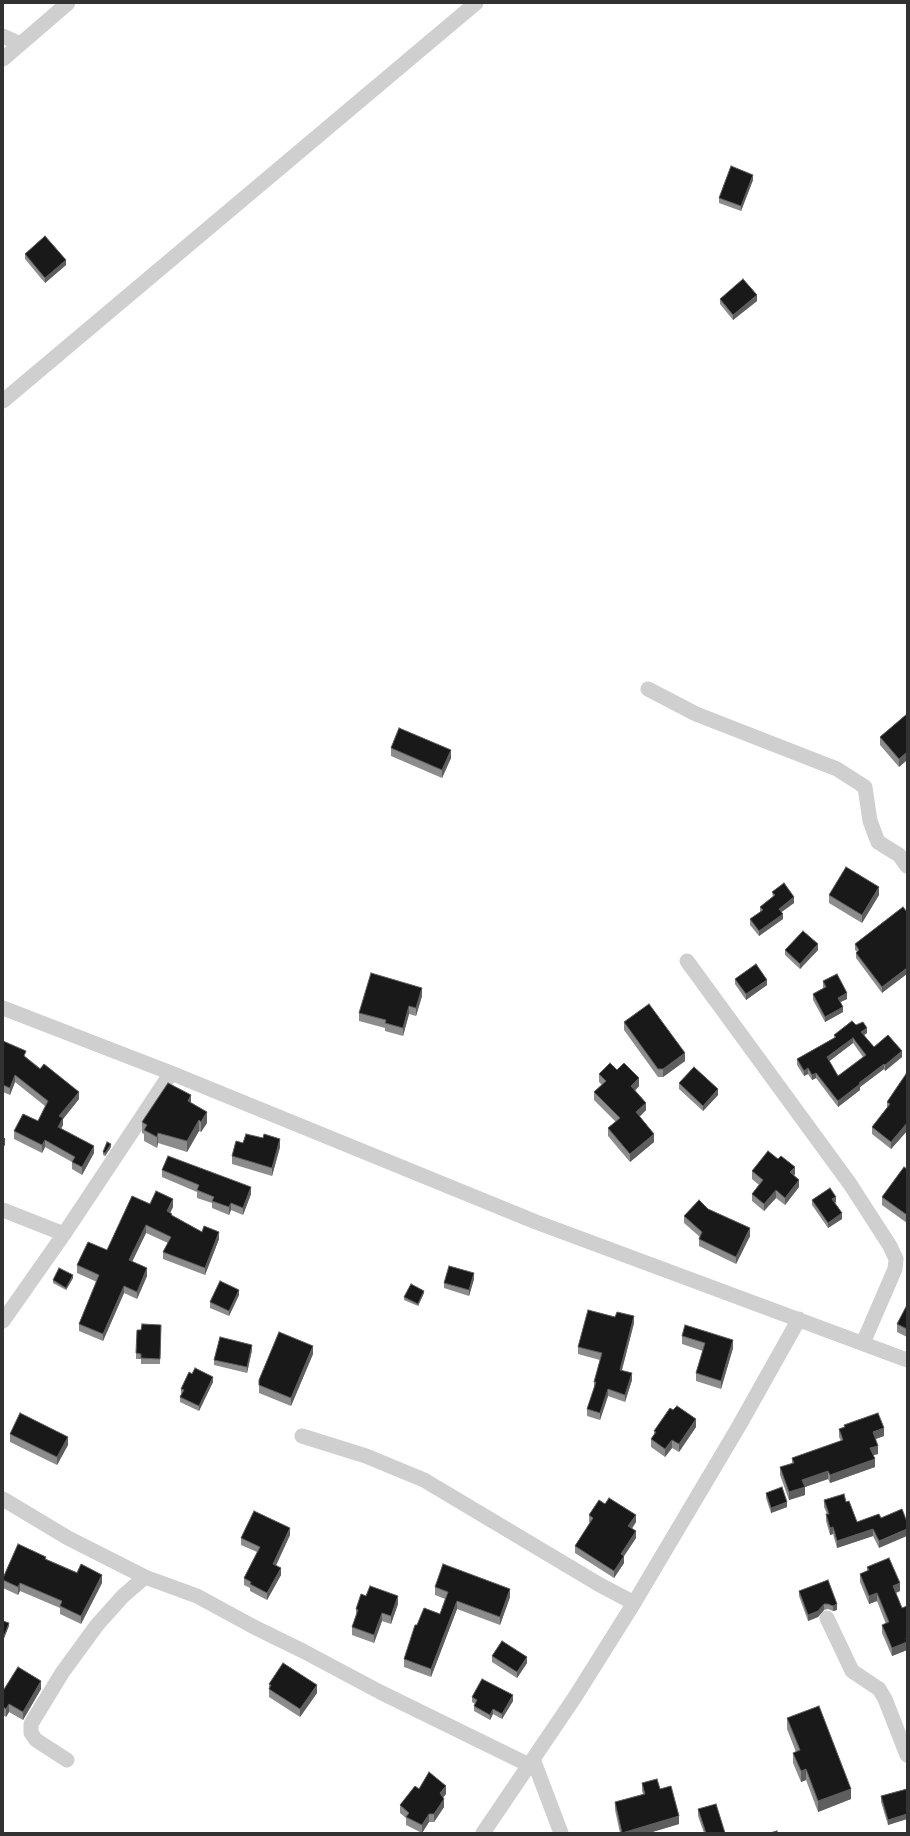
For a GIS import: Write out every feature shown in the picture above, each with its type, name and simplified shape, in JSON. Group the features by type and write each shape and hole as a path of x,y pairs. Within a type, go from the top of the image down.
{"street":[{"path":"3,59 68,3"},
{"path":"3,401 476,3"},
{"path":"3,36 20,44"},
{"path":"648,689 696,714 837,769 866,787 870,820 878,842 899,855 907,866"},
{"path":"687,961 850,1184 890,1246 896,1259 896,1269 863,1343"},
{"path":"3,1008 171,1073 536,1222 907,1360"},
{"path":"3,1321 64,1234 171,1073"},
{"path":"3,1210 64,1234"},
{"path":"483,1833 634,1603 799,1319"},
{"path":"302,1436 366,1456 424,1480 573,1569 634,1603"},
{"path":"3,1499 68,1538 145,1577 197,1596 380,1692 531,1762 561,1833"},
{"path":"68,1760 36,1740 31,1733 31,1724 62,1673 97,1625 127,1592 145,1577"},
{"path":"827,1618 852,1671 879,1689 885,1699 907,1755"}],"building":[{"path":"731,166 753,175 741,206 719,198"},
{"path":"45,236 66,260 45,278 25,254"},
{"path":"743,279 757,295 733,315 720,299"},
{"path":"907,714 907,752 899,759 880,737"},
{"path":"399,728 451,750 442,770 391,748"},
{"path":"846,867 879,887 862,915 829,895"},
{"path":"784,883 794,897 779,909 783,914 759,931 750,919 763,910 760,907 775,895 772,892"},
{"path":"903,907 907,912 907,968 882,987 856,953 859,950 855,944"},
{"path":"803,931 818,944 800,964 785,950"},
{"path":"756,964 767,980 746,994 735,979"},
{"path":"371,973 422,988 416,1008 409,1006 403,1028 385,1023 386,1020 359,1013"},
{"path":"837,974 847,993 838,998 843,1007 825,1017 813,994 826,987 823,981"},
{"path":"649,1004 685,1053 663,1069 658,1069 624,1022"},
{"path":"852,1021 856,1025 863,1022 867,1028 861,1032 874,1047 888,1035 902,1051 859,1083 860,1084 838,1101 816,1073 812,1075 808,1068 804,1071 797,1059 836,1037 834,1035","holes":["853,1038 866,1055 838,1076 827,1057"]},
{"path":"3,1041 26,1051 24,1056 40,1069 44,1064 79,1092 59,1116 63,1118 58,1127 94,1146 82,1167 72,1162 75,1157 45,1140 42,1145 14,1131 23,1114 38,1121 48,1101 15,1075 10,1088 3,1085"},
{"path":"610,1063 617,1070 624,1063 639,1078 631,1086 646,1103 636,1112 654,1134 630,1154 608,1128 620,1118 594,1092 606,1081 599,1074"},
{"path":"694,1067 718,1089 703,1106 679,1083"},
{"path":"906,1074 907,1123 891,1142 872,1127 890,1104 887,1102"},
{"path":"168,1083 191,1095 188,1101 207,1112 201,1122 199,1120 187,1141 158,1133 157,1137 144,1130 147,1125 142,1122"},
{"path":"246,1134 263,1138 264,1134 280,1139 272,1168 232,1156 236,1141 243,1143"},
{"path":"107,1142 111,1144 105,1153 103,1152"},
{"path":"768,1151 778,1159 781,1156 795,1167 790,1172 799,1180 785,1198 776,1190 764,1204 752,1194 763,1180 752,1171"},
{"path":"168,1156 251,1187 243,1208 231,1203 229,1207 212,1201 214,1197 197,1190 199,1185 162,1170"},
{"path":"904,1167 907,1169 907,1215 882,1197"},
{"path":"830,1188 836,1197 832,1199 842,1213 828,1223 812,1200"},
{"path":"156,1191 173,1199 167,1211 172,1214 171,1215 202,1232 204,1226 219,1232 205,1268 163,1252 171,1237 146,1225 129,1260 147,1268 137,1292 124,1286 103,1334 79,1324 99,1275 77,1265 88,1242 107,1250 132,1196 150,1204"},
{"path":"699,1200 708,1209 750,1228 736,1257 699,1239 702,1232 684,1216"},
{"path":"449,1266 474,1273 469,1290 444,1283"},
{"path":"59,1268 73,1275 66,1288 53,1280"},
{"path":"220,1281 239,1290 229,1311 210,1302"},
{"path":"411,1284 424,1291 418,1304 404,1297"},
{"path":"907,1305 907,1329 897,1324"},
{"path":"588,1310 615,1317 617,1312 634,1316 620,1370 632,1373 625,1395 608,1389 600,1413 587,1409 596,1382 594,1382 602,1353 578,1347"},
{"path":"142,1324 161,1325 160,1359 141,1358 141,1354 136,1353 137,1330 141,1330"},
{"path":"685,1325 733,1340 721,1381 696,1373 705,1343 682,1336"},
{"path":"279,1332 313,1346 291,1398 259,1385 259,1380"},
{"path":"220,1337 252,1345 247,1367 214,1360"},
{"path":"195,1368 213,1377 199,1406 180,1397 184,1390 181,1389 189,1372 192,1374"},
{"path":"677,1406 696,1419 679,1444 672,1440 665,1449 651,1439 656,1432 654,1431 670,1408 673,1410"},
{"path":"20,1413 68,1437 57,1457 10,1434"},
{"path":"878,1413 884,1428 873,1432 878,1446 870,1448 875,1459 830,1475 828,1471 802,1480 805,1487 789,1492 780,1467 794,1463 792,1458 843,1440 839,1429 845,1427 844,1425"},
{"path":"782,1487 787,1502 771,1508 766,1493"},
{"path":"844,1494 846,1502 849,1501 857,1522 879,1514 881,1518 902,1509 907,1522 907,1529 879,1541 873,1529 837,1541 833,1527 830,1528 826,1514 829,1514 824,1500"},
{"path":"609,1498 636,1515 628,1526 636,1531 621,1554 624,1556 614,1571 575,1546 593,1518 589,1515 599,1500 605,1504"},
{"path":"254,1511 290,1528 273,1564 281,1568 267,1593 250,1584 251,1582 244,1578 260,1547 241,1538"},
{"path":"18,1544 46,1557 45,1559 77,1573 81,1564 102,1575 81,1616 60,1606 62,1601 20,1583 18,1587 3,1580"},
{"path":"889,1558 900,1583 893,1586 902,1608 907,1606 907,1642 892,1648 882,1625 889,1622 877,1593 869,1596 860,1574 869,1570 867,1567"},
{"path":"443,1564 510,1589 500,1617 457,1601 431,1669 404,1659 415,1625 417,1625 424,1608 440,1614 448,1592 435,1587"},
{"path":"828,1580 837,1604 833,1606 824,1604 818,1611 808,1615 799,1591"},
{"path":"370,1586 398,1596 391,1616 382,1613 374,1635 352,1627 358,1610 356,1609 361,1594 366,1596"},
{"path":"3,1621 9,1623 3,1639"},
{"path":"502,1641 527,1657 517,1672 492,1656"},
{"path":"283,1663 317,1685 300,1709 269,1689 271,1685 269,1684"},
{"path":"18,1667 41,1681 23,1712 9,1704 6,1709 3,1707 3,1691"},
{"path":"482,1679 513,1695 502,1714 493,1709 490,1715 474,1706 477,1700 472,1697"},
{"path":"819,1706 851,1789 818,1801 806,1769 801,1771 793,1753 800,1750 787,1718"},
{"path":"429,1772 446,1786 440,1793 444,1799 434,1814 429,1814 422,1825 406,1817 409,1813 400,1805 415,1786 419,1789"},
{"path":"657,1779 660,1789 671,1786 679,1816 622,1833 615,1802 645,1794 642,1783"},
{"path":"907,1789 907,1814 888,1820 881,1796"},
{"path":"716,1804 725,1833 706,1833 698,1809"}]}
